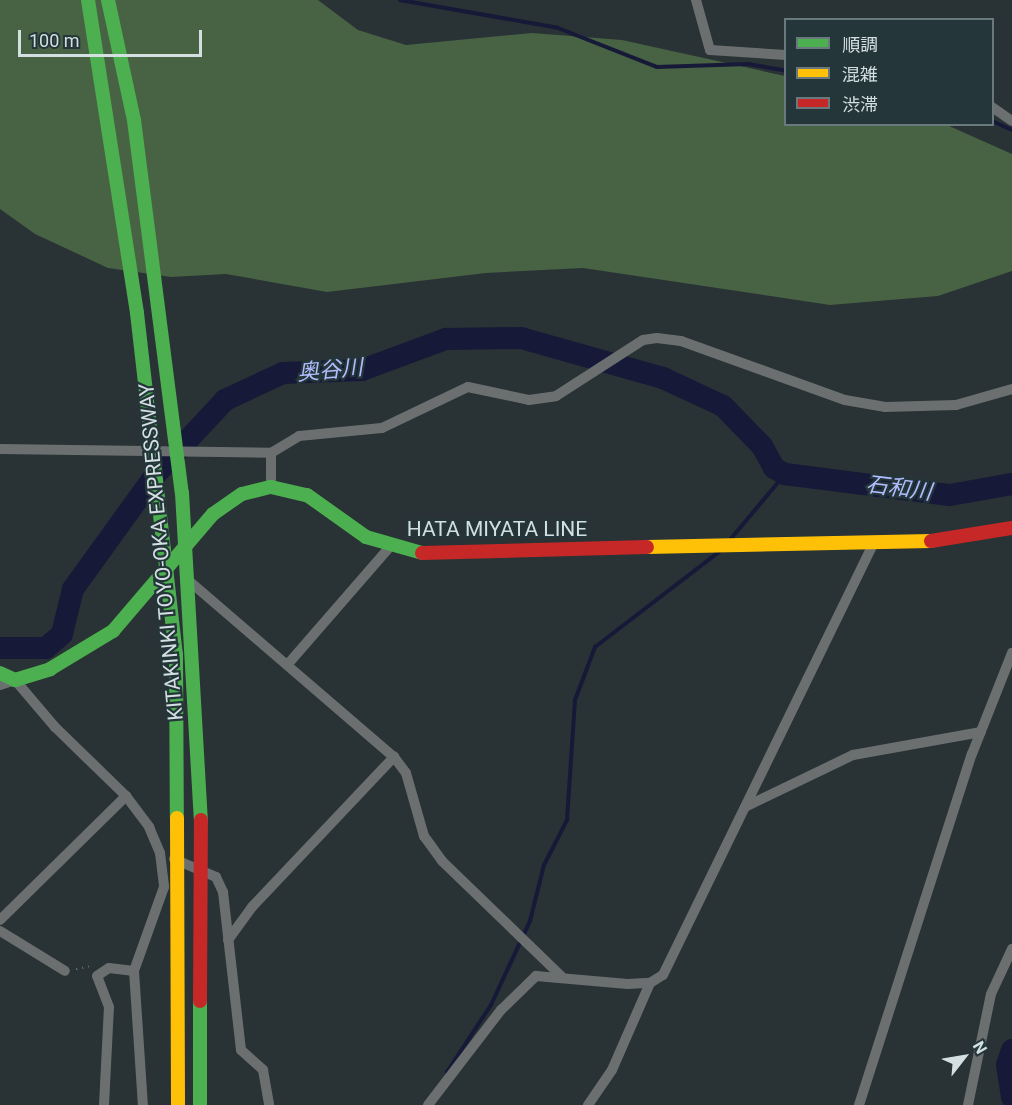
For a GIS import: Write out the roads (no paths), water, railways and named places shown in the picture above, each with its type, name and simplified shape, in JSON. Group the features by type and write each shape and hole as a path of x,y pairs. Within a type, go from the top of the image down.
{"main road":[{"name":"KITAKINKI TOYO-OKA EXPRESSWAY","path":"88,0 137,313 176,654 178,1105"},
{"name":"KITAKINKI TOYO-OKA EXPRESSWAY","path":"108,0 134,120 162,310 194,657 201,823 200,1105"},
{"name":"HATA MIYATA LINE","path":"15,680 50,669 113,632 213,514 242,494 271,487 307,495 389,548 447,554 952,540 1012,528"},
{"path":"0,673 15,680"}],"street":[{"path":"696,0 710,50 784,55"},
{"path":"994,108 1012,121"},
{"path":"0,449 271,453 299,436 382,428 468,387 529,400 556,396 643,340 657,338 702,348 845,400 885,407 956,405 1012,389"},
{"path":"271,453 271,487"},
{"path":"588,1105 612,1070 650,983 663,975 874,543"},
{"path":"288,664 389,548"},
{"path":"169,564 394,757 406,773 424,836 441,861 562,977"},
{"path":"859,1105 981,732 1012,653"},
{"path":"0,685 15,680 55,727 126,796 149,826 160,853 164,887 134,971 143,1105"},
{"path":"747,806 853,755 981,732"},
{"path":"228,940 252,908 394,757"},
{"path":"0,920 126,796"},
{"path":"160,853 216,877 223,892 242,1050 263,1070 268,1105"},
{"path":"0,931 65,971"},
{"path":"968,1105 991,994 1012,949"},
{"path":"104,1105 109,1007 97,982 102,971 134,971"},
{"path":"428,1105 525,984 536,976 650,983"}],"waterway":[{"path":"400,0 558,28 657,67 748,64 784,71"},
{"path":"994,122 1012,130"},
{"name":"奥谷川","path":"0,648 46,648 62,634 73,589 156,474 225,400 283,373 362,370 446,339 521,338 663,378 723,406 762,446 774,468 785,474 950,495 1012,484"},
{"path":"729,541 785,474"},
{"path":"447,1072 491,1005 530,921 544,865 567,820 575,700 595,647 720,551"},
{"path":"1012,1050 1007,1065 1012,1098"}],"water label":[{"name":"石和川","path":"899,488"}]}
